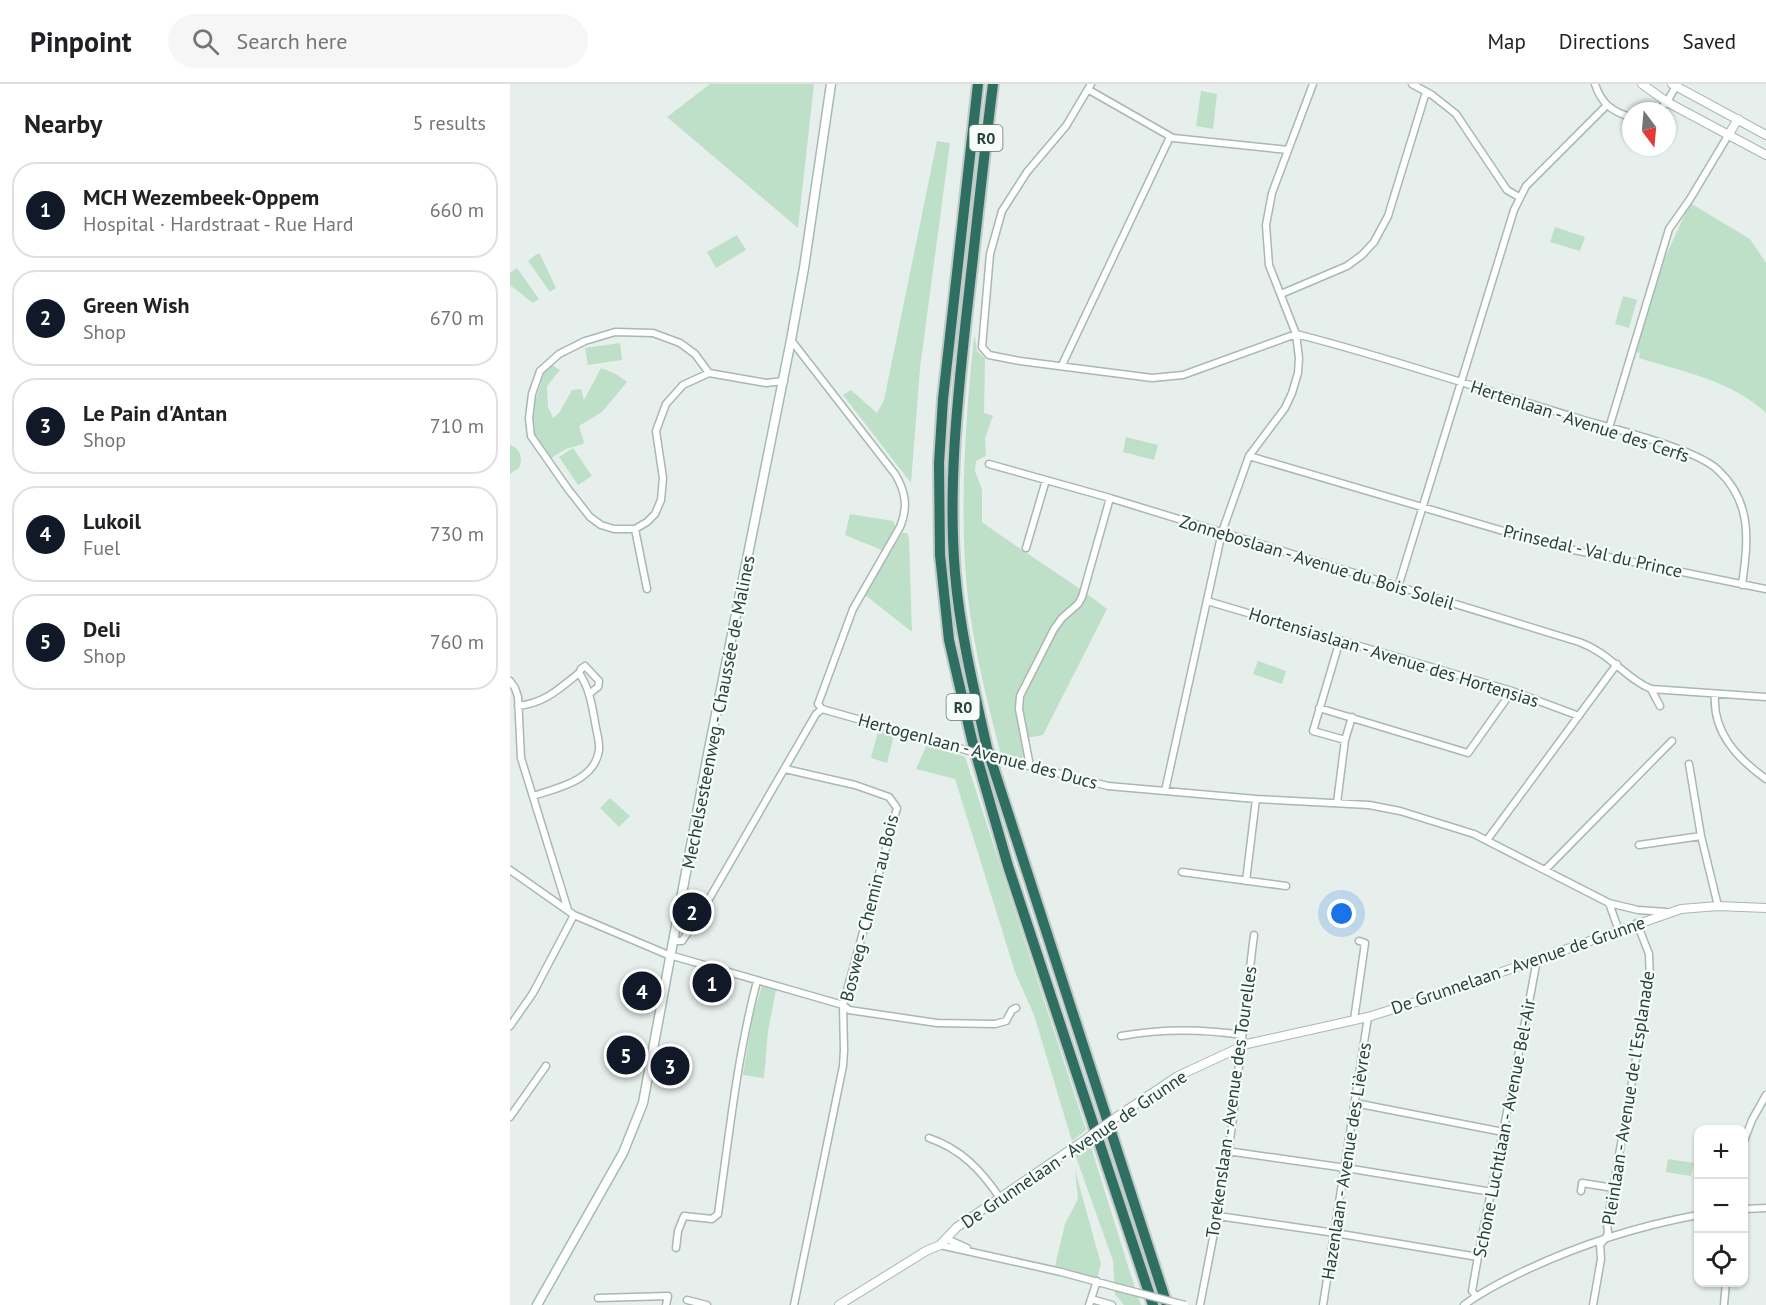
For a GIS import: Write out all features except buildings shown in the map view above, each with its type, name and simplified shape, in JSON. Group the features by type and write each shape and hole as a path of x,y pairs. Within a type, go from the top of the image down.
{"highway":[{"name":"R0","path":"978,84 943,399 939,463 940,555 949,640 969,729 1008,866 1153,1305"},
{"name":"R0","path":"993,84 957,402 953,503 958,603 987,748 1167,1305"}],"main road":[{"name":"Mechelsesteenweg - Chaussée de Malines","path":"537,1305 616,1167 634,1128 644,1096 709,749 784,381 804,268 831,84"}],"street":[{"path":"1165,791 1222,532 1249,456 1285,408 1292,393 1299,363 1296,334 1269,265 1266,225 1272,193 1313,84"},
{"path":"1412,84 1456,114 1507,190 1519,197"},
{"path":"1594,84 1606,105 1622,114"},
{"path":"1642,84 1667,102 1675,85 1766,135"},
{"path":"1288,150 1170,137 1090,87 1066,126 1027,172 1002,211 990,254 982,347 989,355 1020,361 1152,378 1183,375 1296,334"},
{"path":"1281,294 1347,266 1374,242 1388,216 1426,92"},
{"path":"1398,587 1509,222 1519,197 1537,174 1606,105"},
{"path":"1676,107 1766,154"},
{"path":"1610,428 1669,229 1690,199 1738,119"},
{"path":"1062,365 1170,137"},
{"path":"709,373 695,354 680,343 653,333 615,332 585,341 559,354 540,371 532,394 529,418 531,436 590,517 601,525 614,529 635,529 655,514 661,500 663,477 656,431 666,404 683,385 709,373 766,383 784,381"},
{"name":"Hertenlaan - Avenue des Cerfs","path":"1296,334 1693,455 1716,468 1726,478 1737,496 1747,528 1748,545 1742,585"},
{"path":"673,942 682,941 698,918 816,714 822,709 819,704 853,609 904,518 905,501 901,483 896,474 791,340"},
{"path":"766,383 781,391"},
{"name":"Prinsedal - Val du Prince","path":"1249,456 1564,549 1766,589"},
{"name":"Zonneboslaan - Avenue du Bois Soleil","path":"989,464 1110,498 1580,642 1598,650 1651,689"},
{"path":"1026,548 1046,480"},
{"path":"1030,766 1018,702 1054,629 1062,618 1078,604 1110,498"},
{"path":"635,529 647,589"},
{"name":"Hortensiaslaan - Avenue des Hortensias","path":"1207,601 1512,691 1579,716"},
{"path":"1340,640 1313,731 1345,740"},
{"path":"1488,840 1617,664"},
{"path":"518,706 533,705 548,698 579,673 583,667 588,667 599,681 598,687 589,694"},
{"path":"533,796 580,780 591,768 599,750 589,694 586,683 579,673"},
{"path":"510,681 517,692 520,755 571,913 533,993 510,1026"},
{"path":"1651,689 1766,698"},
{"path":"1651,689 1660,706"},
{"path":"1319,708 1468,753 1512,691"},
{"path":"1715,694 1715,716 1721,731 1745,762 1766,779"},
{"name":"Hertogenlaan - Avenue des Ducs","path":"822,709 1017,765 1030,766 1108,786 1256,800 1369,805 1400,811 1459,828 1488,840 1608,903 1638,910 1666,912"},
{"path":"1337,803 1345,740 1352,717"},
{"path":"1545,870 1672,741"},
{"path":"1689,764 1701,837 1718,906"},
{"name":"Bosweg - Chemin au Bois","path":"785,769 855,785 889,797 897,808 843,1005 843,1066 794,1305"},
{"path":"1246,881 1256,800"},
{"path":"1639,845 1701,837"},
{"path":"510,870 571,913 671,955 843,1005 849,1010 951,1023 999,1023 1006,1021 1012,1010 1016,1008"},
{"path":"1182,872 1286,886"},
{"path":"1608,903 1619,931"},
{"name":"De Grunnelaan - Avenue de Grunne","path":"839,1305 943,1242 957,1227 1178,1076 1240,1047 1368,1017 1419,1001 1619,931 1666,912 1693,907 1718,906 1766,908"},
{"name":"Pleinlaan - Avenue de l'Esplanade","path":"1593,1305 1601,1259 1600,1245 1608,1233 1607,1223 1650,980 1649,954 1637,923"},
{"name":"Torekenslaan - Avenue des Tourelles","path":"1200,1305 1218,1216 1254,934"},
{"path":"1354,1020 1365,942 1359,941"},
{"name":"Schone Luchtlaan - Avenue Bel-Air","path":"1476,1296 1472,1291 1534,976 1535,960"},
{"path":"676,1248 678,1231 684,1216 712,1219 718,1214 745,1030 757,981"},
{"name":"Hazenlaan - Avenue des Lièvres","path":"1323,1305 1368,1017"},
{"path":"1121,1036 1143,1032 1189,1031 1242,1035"},
{"path":"510,1117 546,1066"},
{"path":"1748,1129 1766,1095"},
{"path":"1355,1103 1503,1132"},
{"path":"929,1138 945,1144 971,1161 1000,1198"},
{"path":"1227,1151 1492,1192"},
{"path":"1581,1191 1582,1183 1614,1188"},
{"path":"1748,1209 1766,1208"},
{"path":"1218,1216 1478,1257"},
{"path":"1464,1305 1476,1296 1549,1259 1604,1239 1694,1216"},
{"path":"943,1242 1185,1305"},
{"path":"1096,1281 1090,1302 1112,1305"},
{"path":"1724,1305 1726,1287"},
{"path":"598,1298 668,1296 666,1305"},
{"path":"687,1300 707,1305"}],"green space":[{"path":"710,84 814,84 798,228 667,117"},
{"path":"1201,91 1217,94 1213,129 1196,126"},
{"path":"937,141 950,143 920,368 911,483 843,395 851,390 877,413 884,400"},
{"path":"1690,203 1750,239 1766,263 1766,413 1753,402 1722,385 1639,358 1640,353 1635,352 1664,260"},
{"path":"1555,227 1585,237 1580,251 1550,242"},
{"path":"737,235 746,250 716,268 707,252"},
{"path":"540,254 556,288 550,292 528,261"},
{"path":"517,268 539,299 533,303 510,285 510,273"},
{"path":"1623,296 1637,300 1629,328 1615,324"},
{"path":"974,337 977,351 985,358 984,413 993,416 985,438 986,456 976,461 975,471 982,489 982,522 1107,609 1043,735 1021,739 1024,755 1021,760 1001,755 978,661 967,590 964,480"},
{"path":"620,343 622,360 588,365 585,348"},
{"path":"552,365 560,370 547,386 548,407 553,418 559,413 572,390 581,389 584,400 601,368 616,374 627,382 602,412 579,426 583,444 566,449 551,458 533,434 531,415 545,370"},
{"path":"1126,437 1158,445 1154,460 1123,452"},
{"path":"510,445 519,451 521,461 519,468 510,474"},
{"path":"573,448 592,476 578,485 559,457"},
{"path":"850,514 893,521 896,527 884,551 845,535"},
{"path":"902,533 907,533 909,538 912,632 865,595"},
{"path":"1258,661 1286,671 1282,684 1253,674"},
{"path":"878,731 894,735 887,763 871,758"},
{"path":"928,742 965,757 1086,1130 1072,1141 1034,1015 1015,972 955,779 916,769"},
{"path":"610,798 630,816 619,827 600,808"},
{"path":"762,986 776,990 768,1031 764,1078 743,1075 753,1015"},
{"path":"1090,1144 1141,1305 1124,1305 1115,1294 1113,1261 1075,1154"},
{"path":"1668,1159 1694,1163 1691,1176 1666,1172"},
{"path":"1075,1170 1101,1264 1097,1278 1055,1266 1065,1224 1078,1199"}],"place":[{"name":"Green Wish","path":"692,912"},
{"name":"MCH Wezembeek-Oppem","path":"712,983"},
{"name":"Lukoil","path":"642,991"},
{"name":"Deli","path":"626,1055"},
{"name":"Le Pain d'Antan","path":"670,1066"}]}
